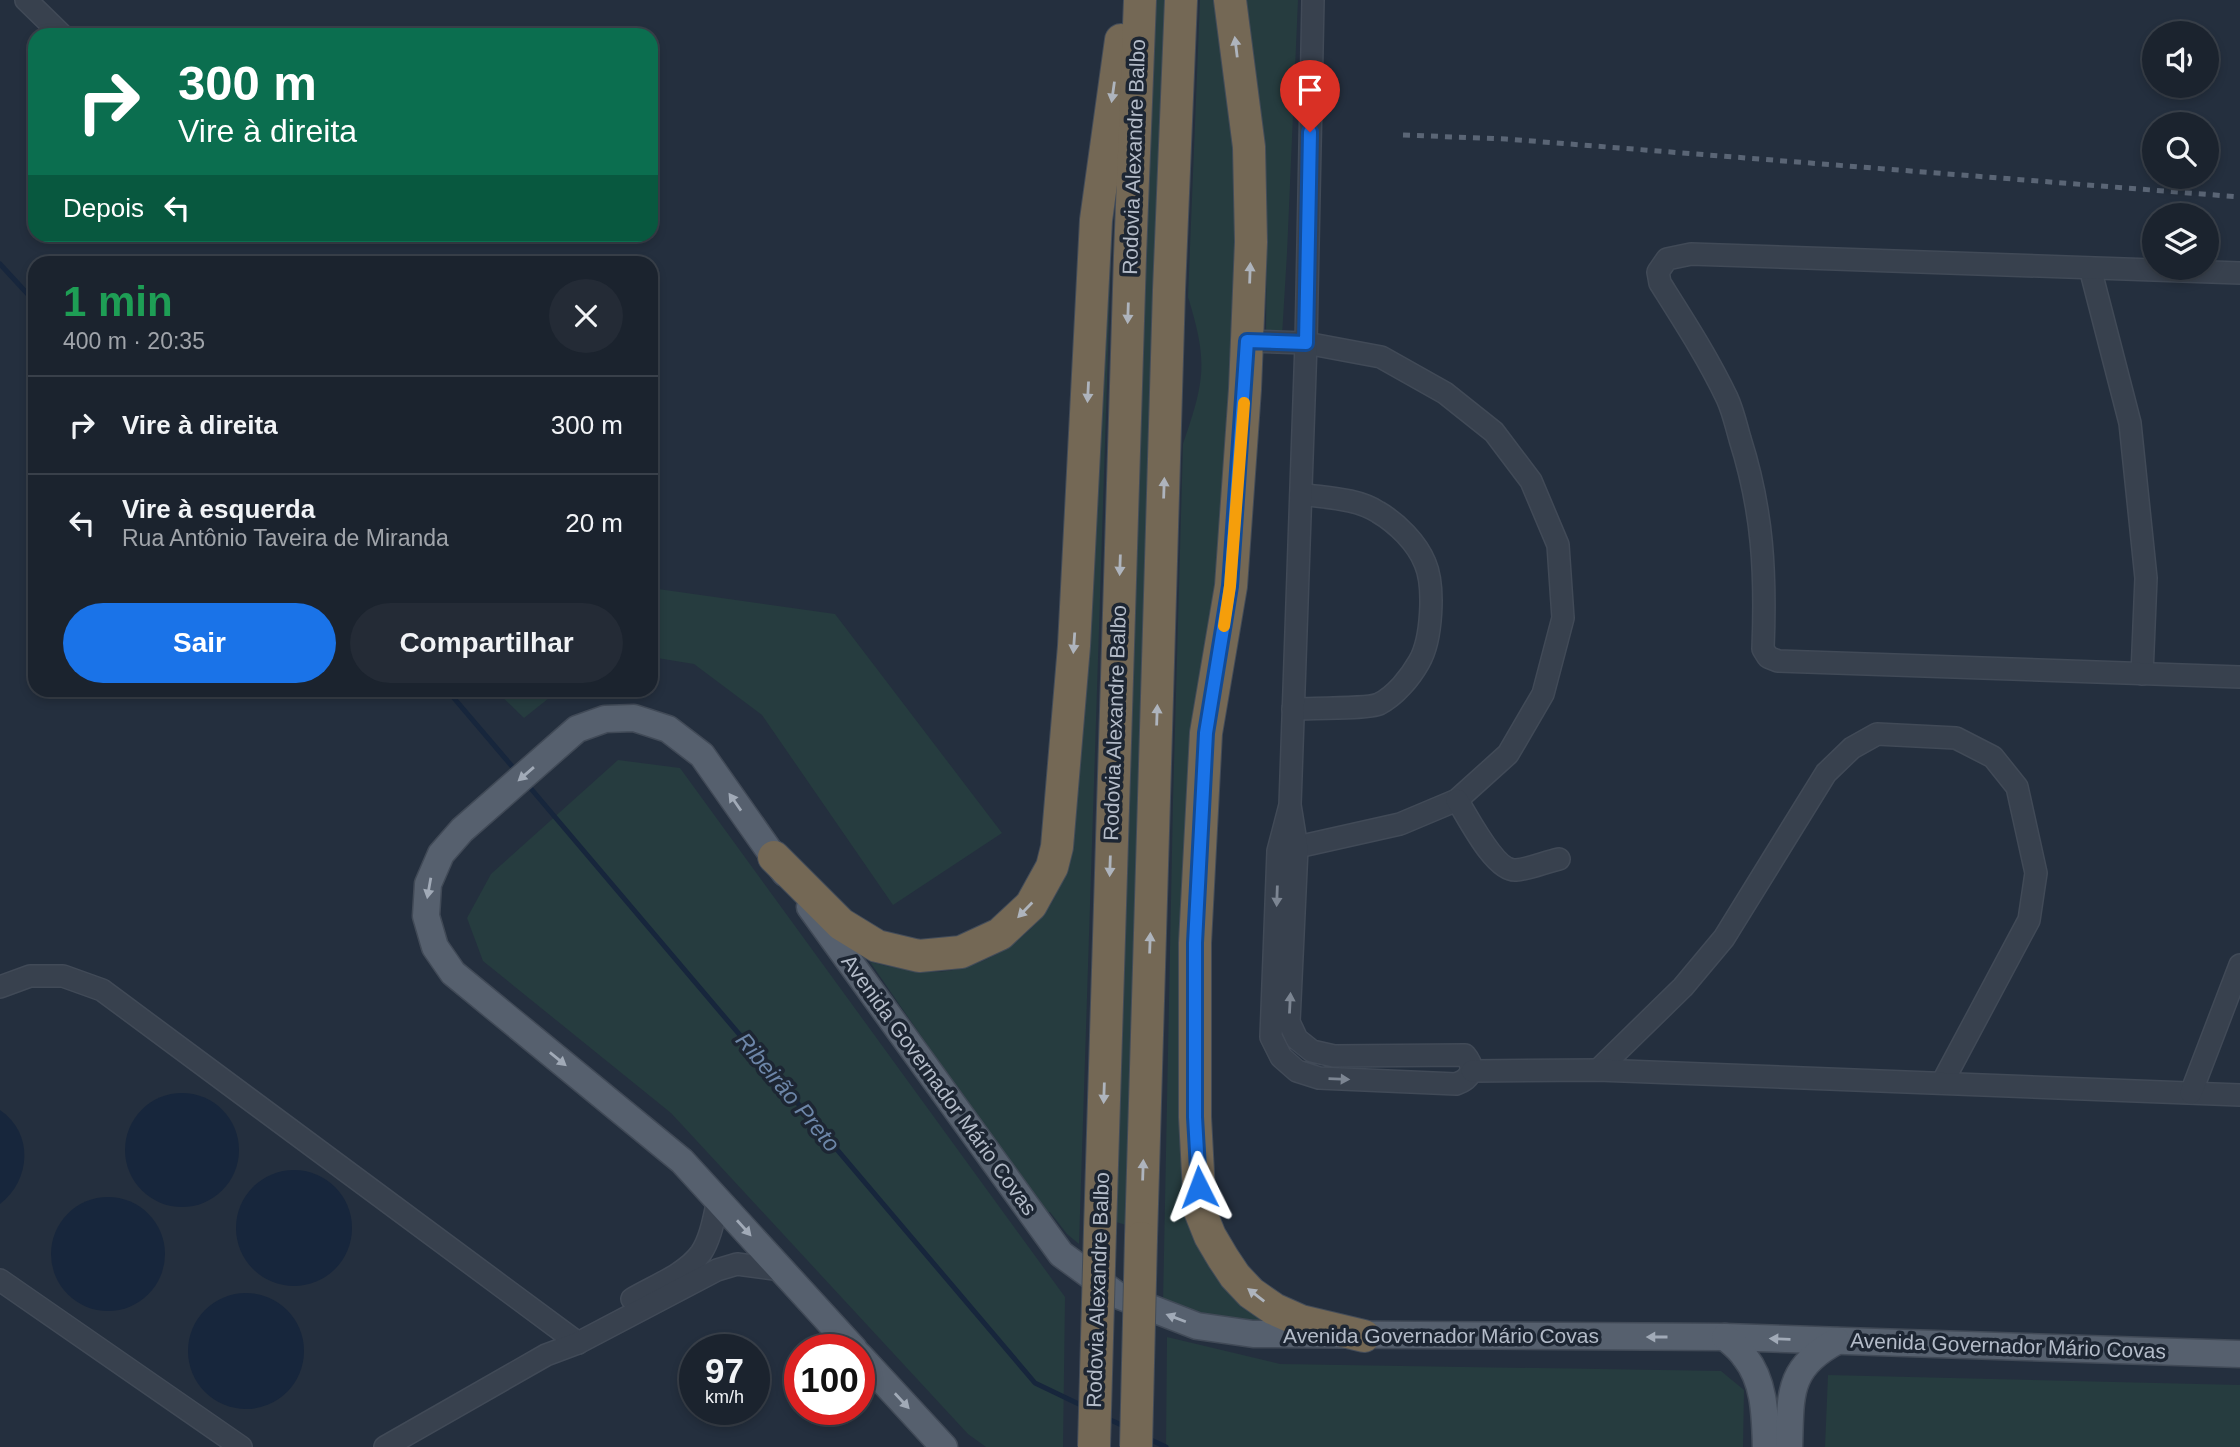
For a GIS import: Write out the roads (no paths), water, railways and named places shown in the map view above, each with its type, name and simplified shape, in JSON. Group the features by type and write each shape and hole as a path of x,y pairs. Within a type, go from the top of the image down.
{"highway":[{"path":"774,857 841,924 877,946 919,956 961,951 1000,934 1031,905 1052,867 1057,847 1074,646 1096,220 1126,0"},
{"name":"Rodovia Alexandre Balbo","path":"1094,1447 1129,270 1140,0"},
{"name":"Rodovia Alexandre Balbo","path":"1136,1447 1169,304 1181,0"},
{"path":"1230,0 1251,181 1247,341 1230,586 1206,733 1195,943 1195,1117 1200,1211 1223,1258 1251,1293 1274,1309 1301,1321 1364,1336"}],"main road":[{"name":"Avenida Governador Mário Covas","path":"840,1334 682,1161 453,973 435,947 426,916 428,884 440,854 462,830 577,729 605,719 634,718 668,729 702,755 1062,1254 1117,1295 1197,1326 1254,1334 1725,1337 2240,1354"},
{"path":"1725,1337 1745,1357 1759,1381 1766,1447"},
{"path":"1789,1447 1791,1396 1797,1376 1802,1366 1818,1351 1837,1341"},
{"path":"875,1372 944,1447"}],"street":[{"path":"26,0 55,28"},
{"path":"1313,0 1306,343 1290,805 1271,1037 1281,1057 1297,1071 1320,1078 1456,1084 1465,1081 1472,1071 1598,1070 2240,1095"},
{"path":"2240,273 1691,254 1667,258 1658,272 1660,284 1703,351 1728,401 1752,475 1763,550 1763,649 1768,657 1778,661 2240,677"},
{"path":"2090,268 2130,424 2146,578 2142,674"},
{"path":"1247,341 1306,343 1381,357 1445,393 1494,432 1531,481 1558,545 1563,618 1543,694 1507,754 1457,800 1400,824 1288,849"},
{"path":"1293,709 1376,706 1389,697 1404,684 1420,661 1431,607 1431,584 1425,563 1413,543 1396,526 1378,512 1358,503 1301,494"},
{"path":"1598,1070 1683,987 1724,938 1826,773 1852,748 1877,734 1956,738 1993,757 2017,787 2036,873 2029,920 1942,1083"},
{"path":"1457,800 1495,860 1505,869 1515,870 1559,859"},
{"path":"2192,1093 2240,965"},
{"path":"0,987 30,976 63,976 102,990 572,1338"},
{"path":"385,1447 546,1355 607,1313 689,1266 702,1252 718,1200"},
{"path":"572,1338 718,1269 737,1264 782,1270"},
{"path":"0,1280 241,1447"}],"water":[{"path":"182,1093 204,1097 223,1109 235,1128 239,1150 235,1172 223,1191 204,1203 182,1207 160,1203 141,1191 129,1172 125,1150 129,1128 141,1109 160,1097"},
{"path":"0,1110 19,1131 24,1157 18,1182 0,1204"},
{"path":"294,1170 316,1175 335,1187 347,1206 352,1228 347,1250 335,1269 316,1281 294,1286 272,1281 253,1269 241,1250 236,1228 241,1206 253,1187 272,1175"},
{"path":"108,1197 130,1201 149,1213 161,1232 165,1254 161,1276 149,1295 130,1307 108,1311 86,1307 67,1295 55,1276 51,1254 55,1232 67,1213 86,1201"},
{"path":"246,1293 268,1298 287,1310 299,1329 304,1351 299,1373 287,1392 268,1404 246,1409 224,1404 205,1392 193,1373 188,1351 193,1329 205,1310 224,1298"}],"waterway":[{"name":"Ribeirão Preto","path":"0,264 28,294"},
{"name":"Ribeirão Preto","path":"453,697 516,771"},
{"name":"Ribeirão Preto","path":"527,784 1035,1383 1085,1407"},
{"name":"Ribeirão Preto","path":"1106,1418 1126,1427"},
{"name":"Ribeirão Preto","path":"1147,1438 1166,1447"}],"railway":[{"path":"1403,135 1506,139 2240,197"}]}
